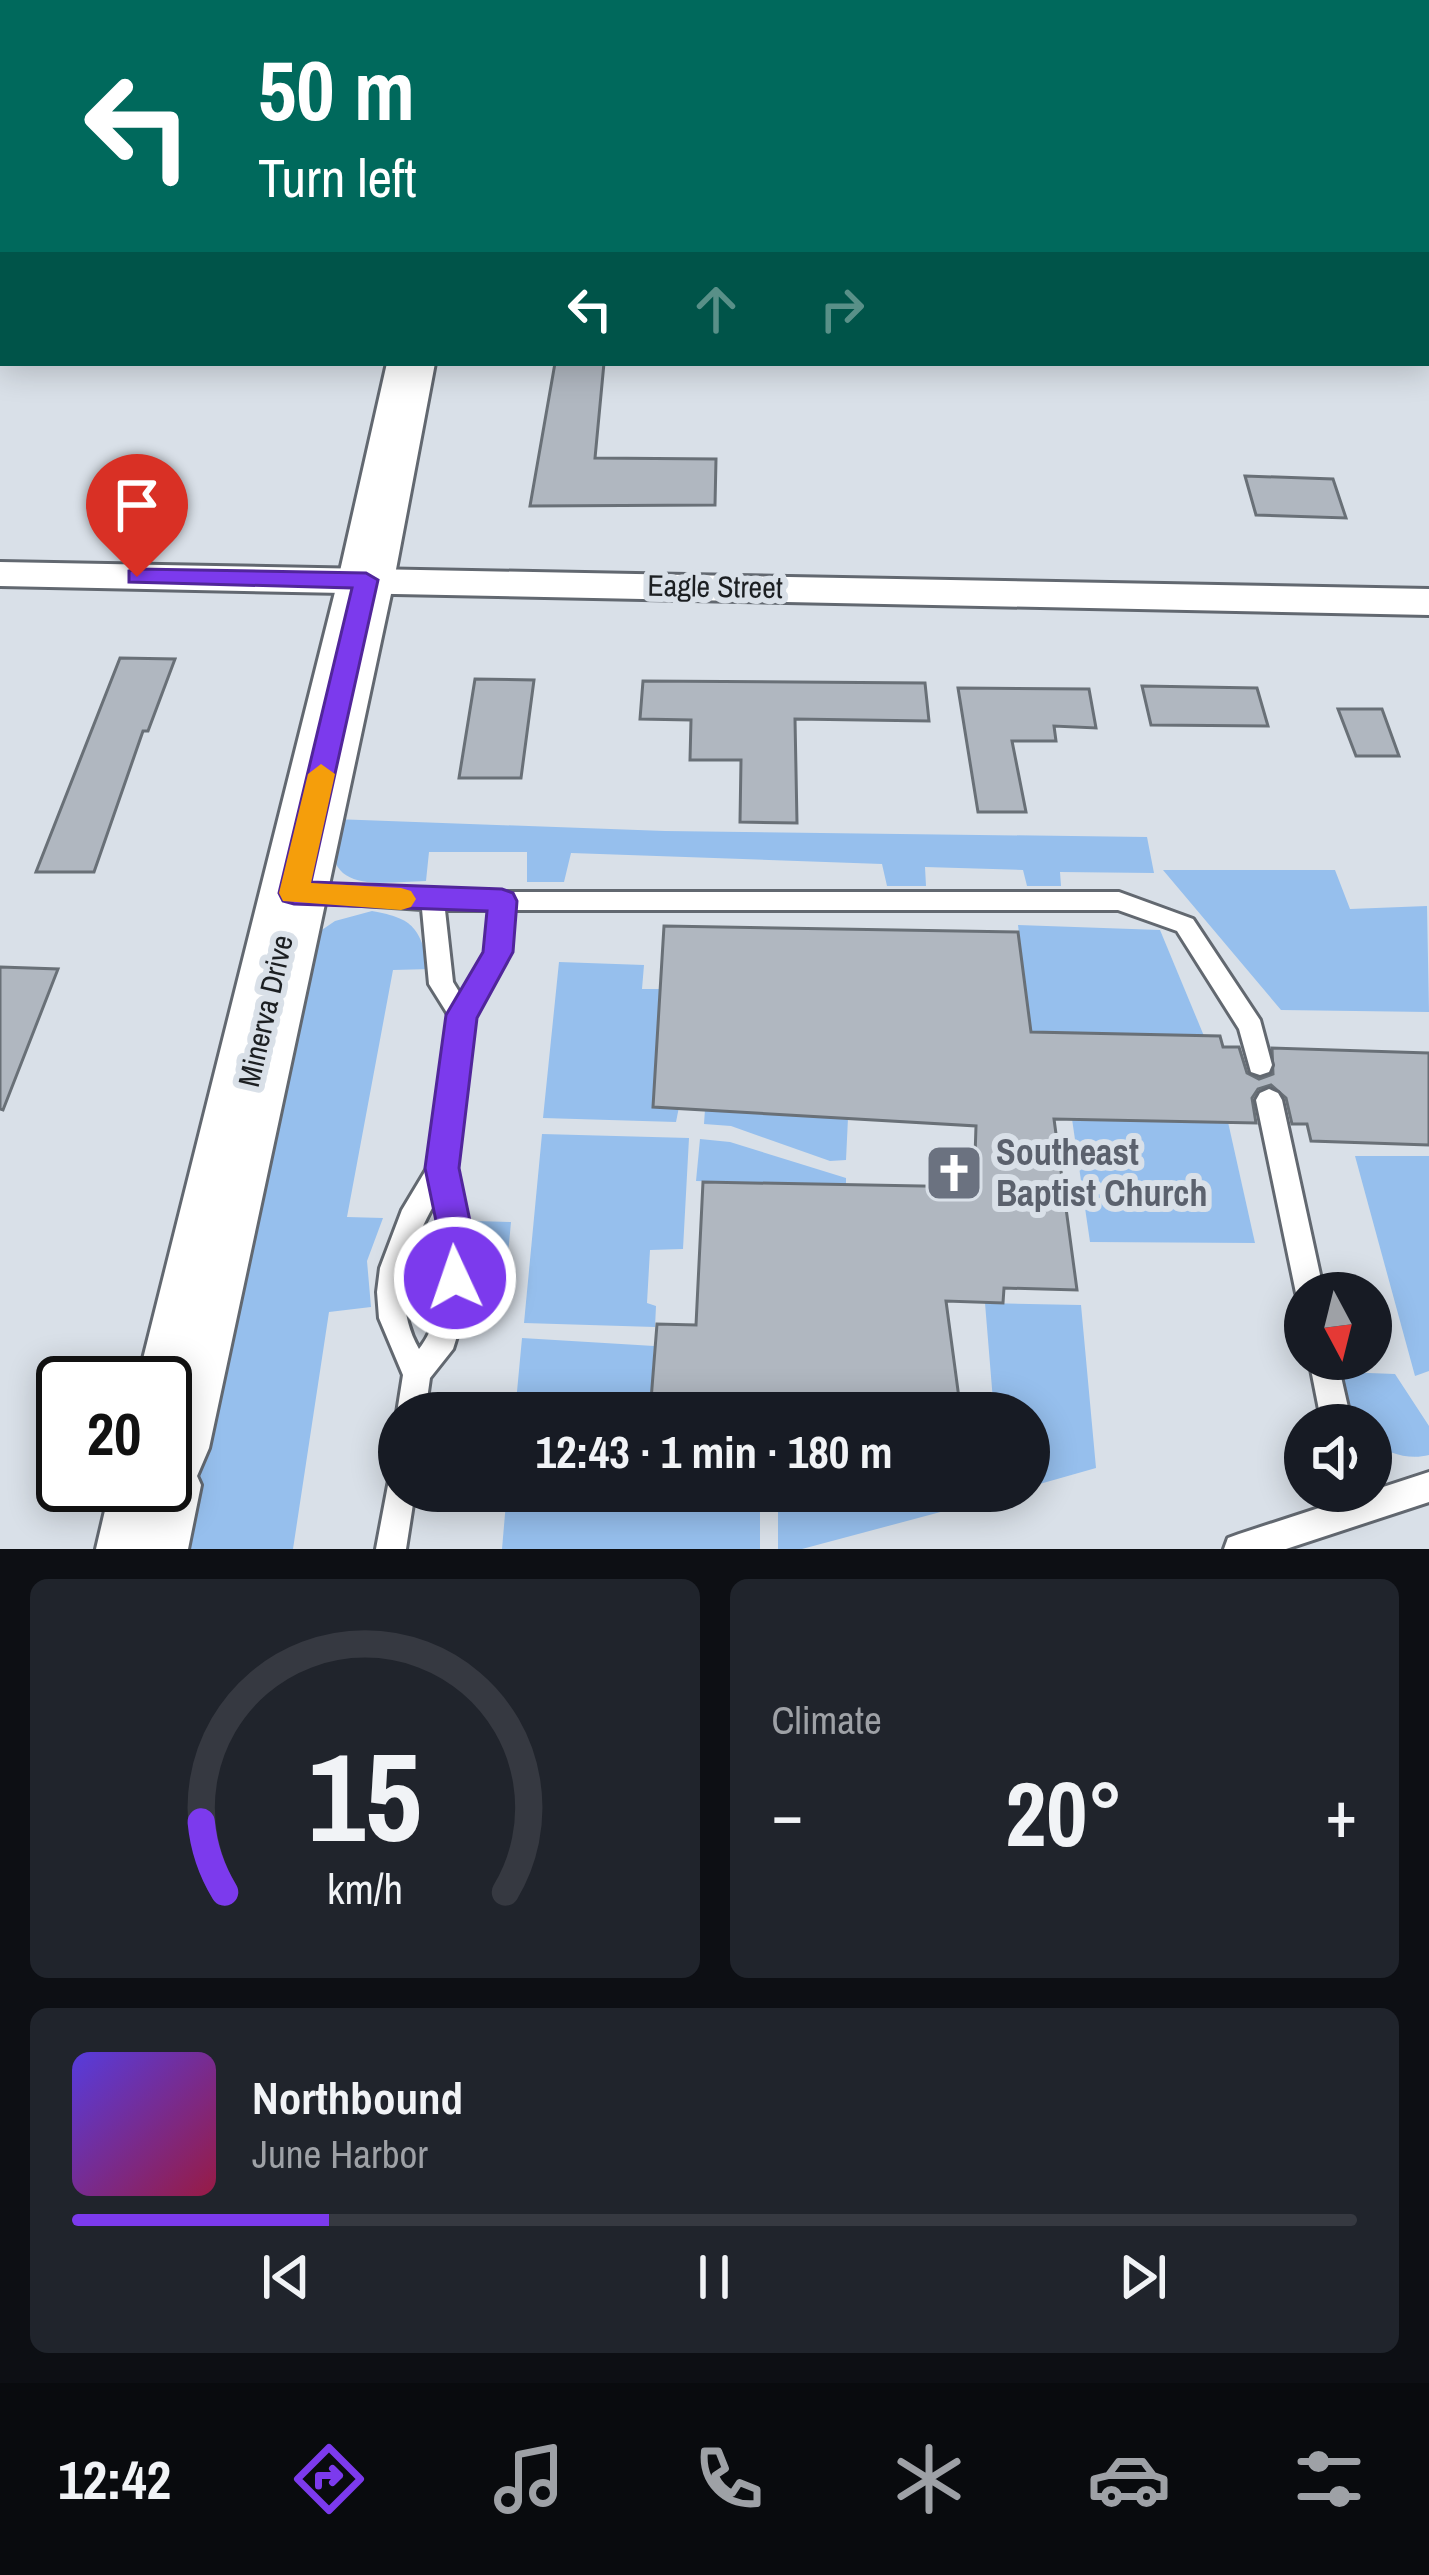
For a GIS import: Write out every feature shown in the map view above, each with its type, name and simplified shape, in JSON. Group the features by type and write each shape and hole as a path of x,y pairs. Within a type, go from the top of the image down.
{"street":[{"name":"Minerva Drive","path":"186,1356 366,580 410,366"},
{"name":"Eagle Street","path":"0,574 1429,602"},
{"path":"142,1549 151,1512"}],"lane":[{"path":"294,893 433,901 1119,901 1186,925 1251,1027 1260,1065"},
{"path":"433,901 441,984 461,1015"},
{"path":"414,1392 417,1373 442,1340 459,1250 442,1168 461,1015 484,984 498,952 502,901"},
{"path":"1269,1100 1306,1272"},
{"path":"417,1373 397,1343 394,1251 442,1168"},
{"path":"1392,1493 1429,1486"},
{"path":"391,1549 397,1512"},
{"path":"1239,1549 1326,1512"}],"shaded area":[{"path":"334,819 665,831 1147,837 1154,873 1060,872 1061,886 1027,886 1023,870 925,867 926,886 887,886 882,864 571,853 564,882 527,882 527,852 429,852 426,881 369,882 342,872 335,861"},
{"path":"1163,870 1335,870 1350,909 1427,906 1429,1012 1281,1010"},
{"path":"372,911 407,922 431,969 393,970 347,1217 383,1218 367,1261 371,1307 329,1312 293,1549 171,1549 179,1512 192,1512 192,1457 310,938 335,921"},
{"path":"1018,925 1160,930 1204,1036 1031,1032"},
{"path":"559,962 644,965 642,989 660,989 679,1107 676,1122 543,1118"},
{"path":"705,1109 848,1118 846,1160 830,1161 731,1126 704,1124"},
{"path":"1072,1119 1228,1122 1255,1243 1090,1242"},
{"path":"542,1134 689,1138 683,1249 650,1250 647,1303 656,1306 655,1327 524,1323"},
{"path":"700,1139 730,1142 846,1178 846,1185 696,1181"},
{"path":"1355,1156 1429,1156 1429,1371 1415,1376 1392,1292 1392,1272 1387,1272"},
{"path":"475,1221 511,1222 503,1307 464,1305 480,1261"},
{"path":"985,1303 1081,1305 1096,1468 1050,1481 1050,1392 992,1392"},
{"path":"522,1338 654,1346 651,1392 517,1392"},
{"path":"1395,1374 1429,1426 1429,1455 1392,1452 1392,1404 1345,1404 1342,1380 1392,1380"},
{"path":"505,1512 760,1512 760,1549 502,1549"},
{"path":"778,1512 941,1512 802,1549 778,1549"}],"building":[{"path":"554,366 604,366 595,458 716,459 715,505 530,506"},
{"path":"1245,476 1333,479 1346,518 1256,515"},
{"path":"120,658 175,659 148,731 143,731 94,872 36,872"},
{"path":"475,679 534,680 521,778 459,778"},
{"path":"643,681 925,683 929,721 795,719 797,823 740,822 741,760 690,760 691,720 640,719"},
{"path":"1142,686 1257,688 1268,726 1151,725"},
{"path":"958,688 1089,689 1096,728 1054,726 1056,741 1012,741 1026,812 978,812"},
{"path":"1338,709 1382,709 1399,756 1356,756"},
{"name":"Southeast Baptist Church","path":"664,926 1018,932 1031,1032 1220,1036 1223,1047 1239,1047 1247,1073 1259,1079 1273,1074 1272,1048 1429,1053 1429,1145 1311,1141 1307,1124 1292,1124 1286,1098 1271,1085 1258,1089 1252,1098 1256,1123 1054,1119 1077,1290 1004,1288 1003,1303 946,1301 958,1392 652,1392 657,1324 696,1325 703,1182 974,1187 976,1126 653,1107"},
{"path":"0,967 58,969 3,1110 0,1109"}],"slow traffic":[{"path":"321,774 294,893 401,899"}],"place":[{"name":"Southeast Baptist Church","path":"954,1173"}],"route":[{"path":"137,577 366,580 294,893 502,901 498,952 484,984 461,1015 442,1168 459,1250 455,1278"}]}
